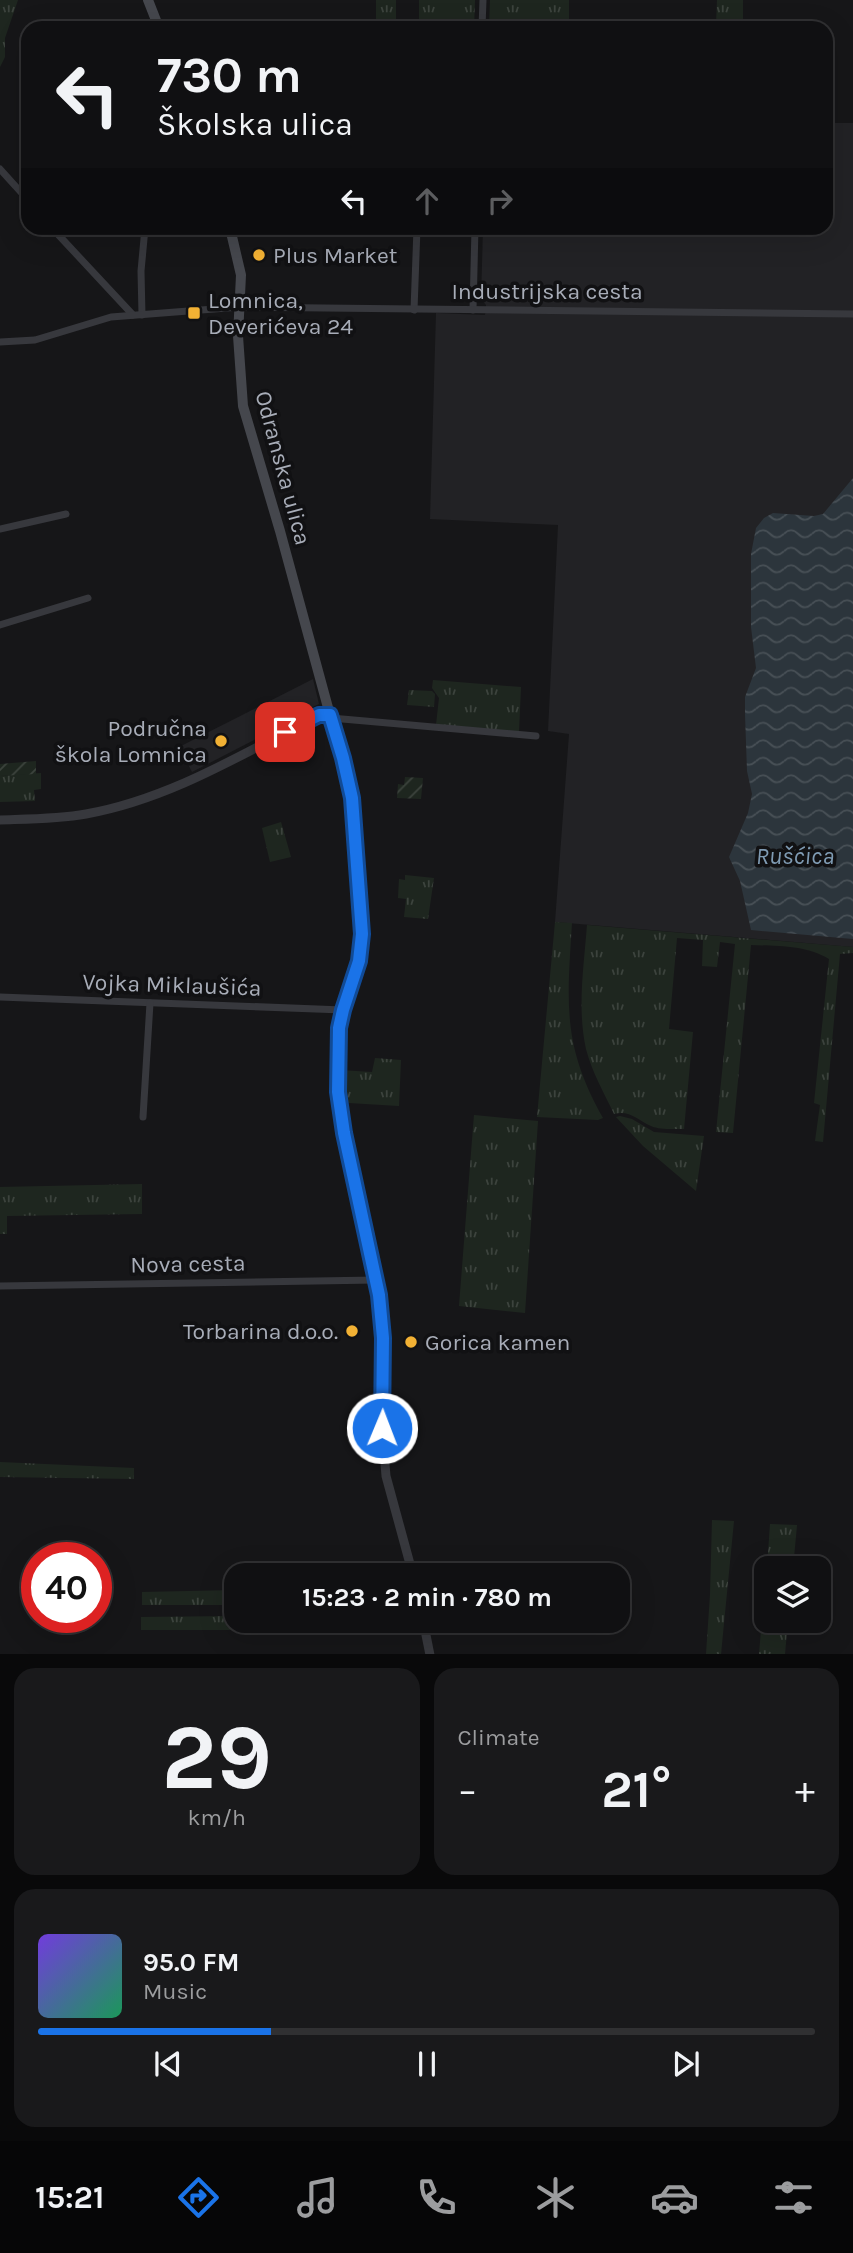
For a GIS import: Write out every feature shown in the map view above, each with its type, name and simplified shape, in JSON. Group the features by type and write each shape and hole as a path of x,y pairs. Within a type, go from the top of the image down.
{"main road":[{"path":"148,0 156,21"},
{"name":"Odranska ulica","path":"232,235 241,275 239,369 246,417 330,716"}],"street":[{"path":"482,21 483,0"},
{"path":"0,169 21,193"},
{"path":"58,235 132,315"},
{"path":"142,315 141,261 144,235"},
{"path":"414,310 417,235"},
{"path":"473,310 475,235"},
{"name":"Industrijska cesta","path":"0,342 35,340 97,319 240,307 853,314"},
{"path":"0,529 66,514"},
{"path":"0,625 88,598"},
{"path":"0,820 70,816 133,802 194,778 319,715 536,736"},
{"path":"330,716 352,798 362,921 361,951 343,1010 338,1043 339,1102 383,1324 382,1428 386,1476 410,1563"},
{"name":"Vojka Miklaušića","path":"0,997 343,1010"},
{"path":"143,1117 150,1003"},
{"name":"Nova cesta","path":"0,1286 376,1280"},
{"path":"426,1633 430,1654"}],"shaded area":[{"path":"833,123 853,123 853,947 555,922 569,734 548,731 558,525 430,519 436,313 485,315 486,305 481,299 483,235 833,235"},
{"path":"313,679 319,704 263,731 264,735 192,772 179,747"}],"green space":[{"path":"0,0 18,0 5,38 5,57 0,67"},
{"path":"376,0 396,0 396,21 376,21"},
{"path":"419,0 475,0 474,21 419,21"},
{"path":"490,0 569,0 569,21 489,21"},
{"path":"717,0 743,0 743,21 716,21"},
{"path":"433,680 521,687 519,732 436,725 439,698 432,688"},
{"path":"409,690 432,691 435,694 434,707 407,705"},
{"path":"36,761 36,774 0,776 0,764"},
{"path":"41,773 41,789 34,790 35,801 0,802 0,776"},
{"path":"405,777 423,778 421,799 397,798 398,784 404,785"},
{"path":"281,822 291,857 270,862 262,828"},
{"path":"405,875 434,878 428,919 404,917 406,899 398,898 399,879 405,880"},
{"path":"555,922 572,923 570,1024 580,1068 603,1118 598,1120 537,1117"},
{"path":"587,925 853,947 853,953 840,954 823,1142 815,1141 820,1105 814,1103 829,959 801,949 751,945 733,1133 716,1132 735,944 720,942 717,967 702,966 703,940 677,938 669,1029 693,1032 684,1129 659,1128 629,1114 614,1114 589,1058 583,1034 582,1003"},
{"path":"375,1058 401,1060 399,1106 349,1103 342,1097 340,1070 372,1072"},
{"path":"474,1115 538,1121 525,1313 459,1306"},
{"path":"616,1117 632,1119 654,1132 704,1136 696,1191 643,1146"},
{"path":"142,1184 142,1214 7,1216 7,1234 0,1234 0,1187"},
{"path":"0,1462 134,1468 134,1479 0,1477"},
{"path":"712,1520 734,1521 721,1654 706,1654"},
{"path":"770,1524 797,1525 794,1556 768,1556"},
{"path":"224,1590 224,1605 142,1605 142,1592"},
{"path":"224,1616 224,1630 141,1630 141,1617"},
{"path":"761,1633 787,1633 785,1654 759,1654"}],"water":[{"name":"Rušćica","path":"853,478 853,939 751,930 740,881 729,857 748,813 752,794 747,771 745,697 756,668 751,627 751,554 756,528 764,518 773,513 814,516 823,514"}],"place":[{"name":"Plus Market","path":"259,255"},
{"name":"Lomnica, Deverićeva 24","path":"194,313"},
{"name":"Područna škola Lomnica","path":"221,741"},
{"name":"Torbarina d.o.o.","path":"352,1331"},
{"name":"Gorica kamen","path":"411,1342"}],"route":[{"path":"285,732 319,715 330,715 352,798 362,942 339,1028 338,1092 383,1324 382,1428"}]}
